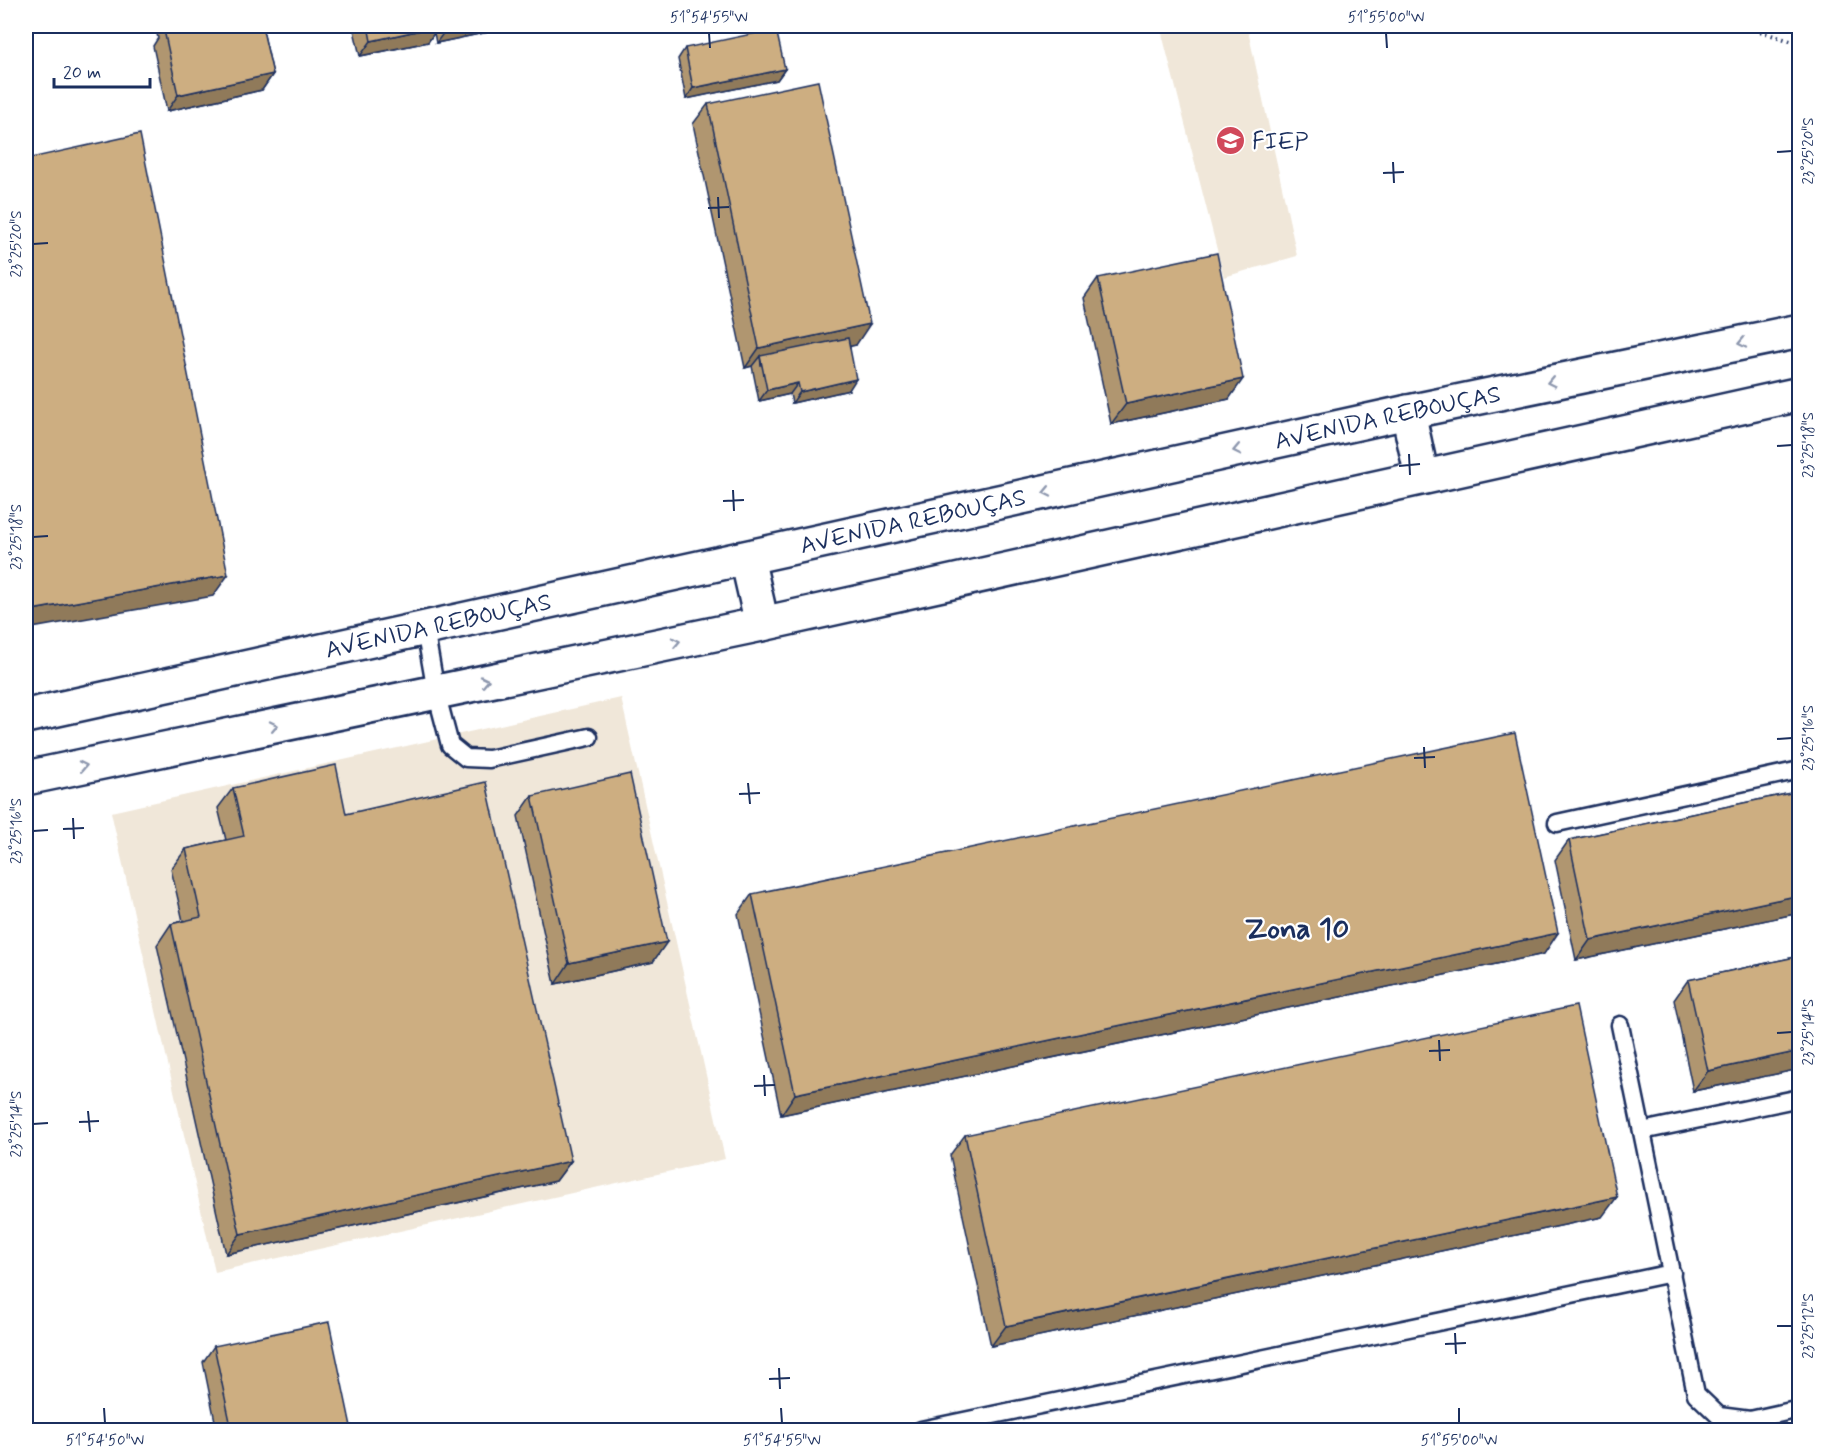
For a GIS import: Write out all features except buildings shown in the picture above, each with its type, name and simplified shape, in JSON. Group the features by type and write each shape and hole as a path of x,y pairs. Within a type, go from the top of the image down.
{"main road":[{"name":"AVENIDA REBOUÇAS","path":"26,716 1408,412 1800,331"},
{"path":"26,778 762,624 1800,394"},
{"path":"1408,412 1422,477"},
{"path":"747,558 762,624"}],"lane":[{"path":"424,629 436,692 450,745 466,758 489,759 589,736"},
{"path":"1557,823 1800,770"},
{"path":"1620,1025 1696,1394 1719,1416 1750,1420 1800,1409"},
{"path":"1642,1131 1800,1098"},
{"path":"921,1431 1672,1273"}],"path":[{"path":"1743,26 1800,44"}],"shaded area":[{"name":"FIEP","path":"1160,26 1247,26 1297,256 1224,277"},
{"path":"621,698 725,1159 215,1272 111,812"}],"place":[{"name":"FIEP","path":"1231,141"}],"district":[{"name":"Zona 10","path":"1297,928"}]}
